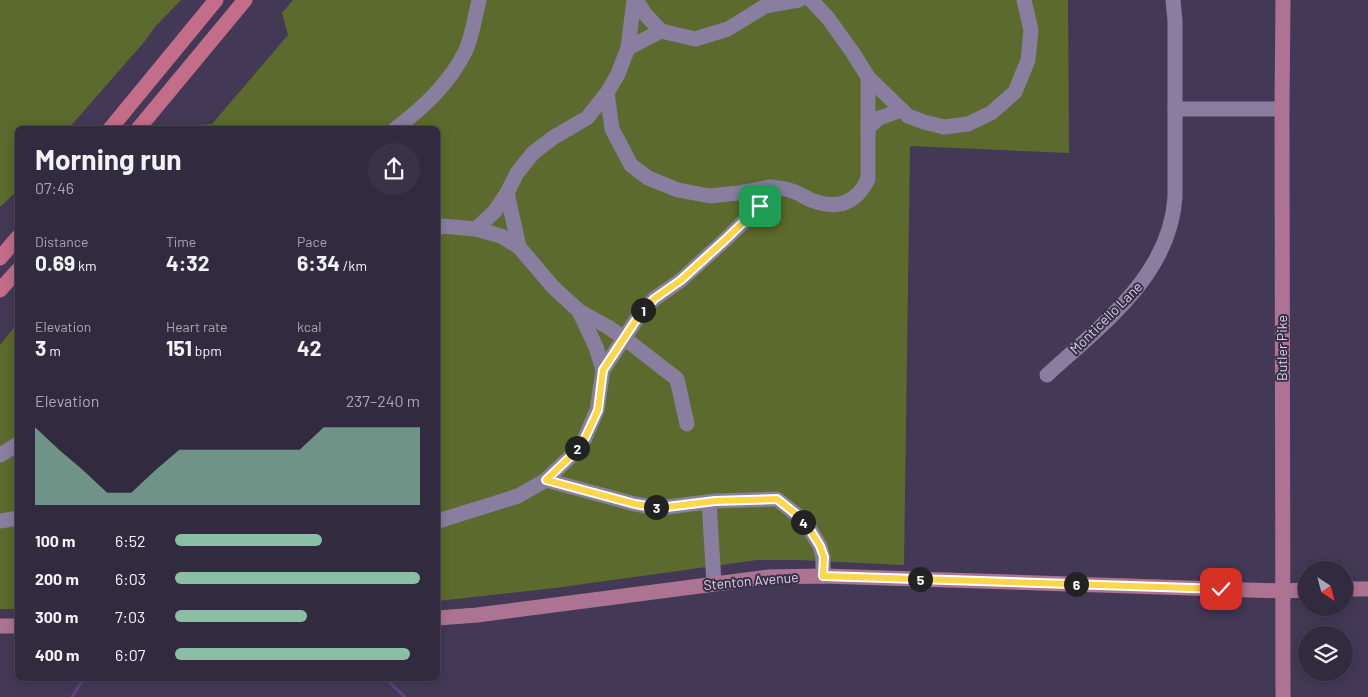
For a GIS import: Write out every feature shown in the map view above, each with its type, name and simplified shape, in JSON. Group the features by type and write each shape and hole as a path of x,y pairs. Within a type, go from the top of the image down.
{"highway":[{"path":"112,126 216,0"},
{"path":"140,126 245,0"},
{"path":"0,258 15,240"},
{"path":"0,290 15,273"}],"main road":[{"name":"Butler Pike","path":"1283,0 1284,697"},
{"name":"Stenton Avenue","path":"440,618 584,602 769,577 823,576 1298,590"},
{"path":"1353,589 1368,589"},
{"path":"0,626 15,626"}],"street":[{"path":"399,126 413,116 442,88 466,52 479,0"},
{"path":"635,0 661,31 695,39 728,29 766,3 806,1 828,18 868,77 908,116 944,127 968,124 991,113 1015,92 1028,60 1031,30 1024,0"},
{"path":"476,229 495,211 517,174 533,153 554,137 587,118 608,93 628,48 635,0"},
{"name":"Monticello Lane","path":"1047,375 1129,298 1159,256 1174,209 1175,21 1173,0"},
{"path":"628,48 661,31"},
{"path":"608,93 612,130 631,165 648,178 678,190 710,196 770,187 789,190 815,202 838,204 849,202 862,192 868,179 868,77"},
{"path":"1175,109 1282,109"},
{"path":"868,128 879,118 902,110"},
{"path":"587,118 612,130"},
{"path":"603,370 640,314 654,299 681,280 718,247 760,206 770,187"},
{"path":"507,193 519,247"},
{"path":"440,226 476,229 501,236 519,247 553,287 579,311 624,338 677,379 686,424"},
{"path":"440,520 518,496 546,480 570,457 585,438 598,410 603,370 596,347 579,311"},
{"path":"0,455 15,446"},
{"path":"546,480 656,508 709,502 777,499 797,515 809,528 824,557 823,576"},
{"path":"709,502 714,583"},
{"path":"0,521 15,518"}],"green space":[{"path":"0,0 181,0 154,28 145,41 71,126 15,126 15,193 0,207"},
{"path":"293,0 1068,0 1069,153 910,146 904,565 757,560 555,588 440,601 440,126 186,126 212,124 288,35 282,13"},
{"path":"15,326 15,609 0,609 0,345"}],"waterway":[{"path":"72,697 82,681"},
{"path":"388,681 405,697"}],"route":[{"path":"760,206 681,280 654,299 640,314 603,370 598,410 585,438 570,457 546,480 571,485 635,504 659,508 715,501 777,499 797,515 809,528 820,546 824,557 823,576 1221,589"}]}
